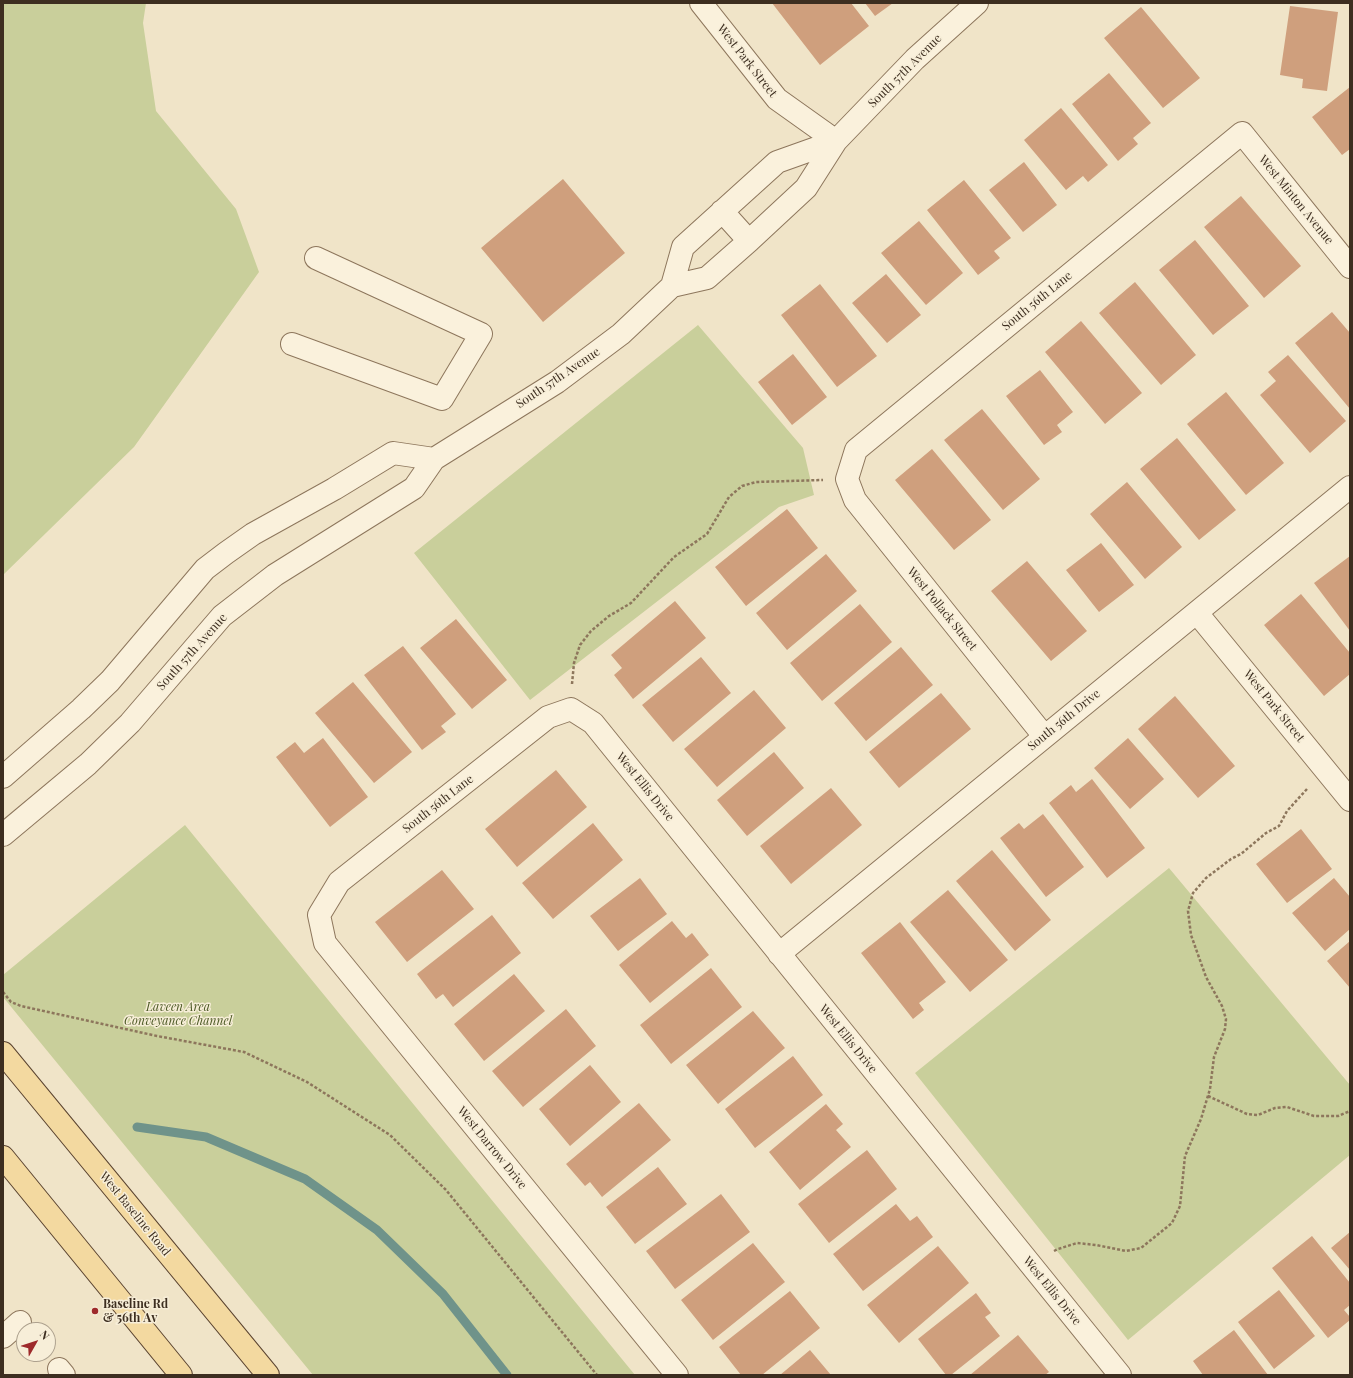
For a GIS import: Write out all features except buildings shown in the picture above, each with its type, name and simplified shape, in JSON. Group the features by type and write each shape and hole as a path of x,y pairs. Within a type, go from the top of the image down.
{"main road":[{"name":"West Baseline Road","path":"3,1054 268,1375"},
{"path":"3,1157 181,1375"}],"street":[{"name":"West Park Street","path":"701,3 777,99 836,141"},
{"name":"South 57th Avenue","path":"3,835 88,764 130,723 222,616 275,575 414,488 434,459 557,382 621,334 672,286 707,278 806,188 836,141 915,59 977,3"},
{"name":"West Minton Avenue","path":"1242,133 1350,267"},
{"name":"South 56th Lane","path":"847,479 856,450 1242,133"},
{"name":"South 57th Avenue","path":"672,286 683,247 777,162 836,141"},
{"path":"722,211 749,241"},
{"path":"292,344 442,399 480,334 316,258"},
{"path":"3,777 81,709 110,681 205,569 226,553 254,534 393,454 434,459"},
{"name":"West Pollack Street","path":"847,479 855,500 1044,736"},
{"name":"South 56th Drive","path":"779,954 1350,487"},
{"name":"West Park Street","path":"1197,613 1350,800"},
{"name":"South 56th Lane","path":"319,915 339,882 548,717 571,709"},
{"name":"West Ellis Drive","path":"571,709 593,723 1120,1375"},
{"name":"West Darrow Drive","path":"319,915 325,943 677,1375"},
{"path":"3,1337 16,1326"}],"path":[{"path":"571,709 574,662 580,645 591,631 609,616 631,603 674,557 707,534 729,497 742,486 756,482 793,482 847,479"},
{"path":"1033,1267 1058,1249 1078,1244 1096,1245 1126,1251 1141,1248 1172,1223 1180,1206 1185,1156 1201,1120 1210,1089 1214,1057 1225,1029 1226,1019 1222,1006 1206,977 1192,935 1188,911 1193,893 1206,878 1231,859 1241,854 1266,833 1279,826 1287,811 1307,790 1328,772"},
{"path":"3,992 11,1002 21,1006 158,1036 244,1052 307,1082 390,1135 446,1190 597,1375"},
{"path":"1208,1096 1247,1114 1258,1114 1275,1108 1287,1107 1314,1116 1338,1116 1350,1111"}],"green space":[{"path":"3,3 146,3 143,23 156,111 236,209 259,272 134,447 3,575"},
{"path":"698,325 803,448 814,495 779,507 530,700 414,553"},
{"name":"Laveen Area Conveyance Channel","path":"185,825 635,1375 313,1375 3,997 3,975"},
{"path":"1169,868 1350,1085 1350,1155 1128,1340 915,1073"}],"waterway":[{"path":"137,1127 206,1137 305,1179 377,1230 443,1294 507,1375"}],"place":[{"name":"Baseline Rd & 56th Av","path":"95,1311"}]}
